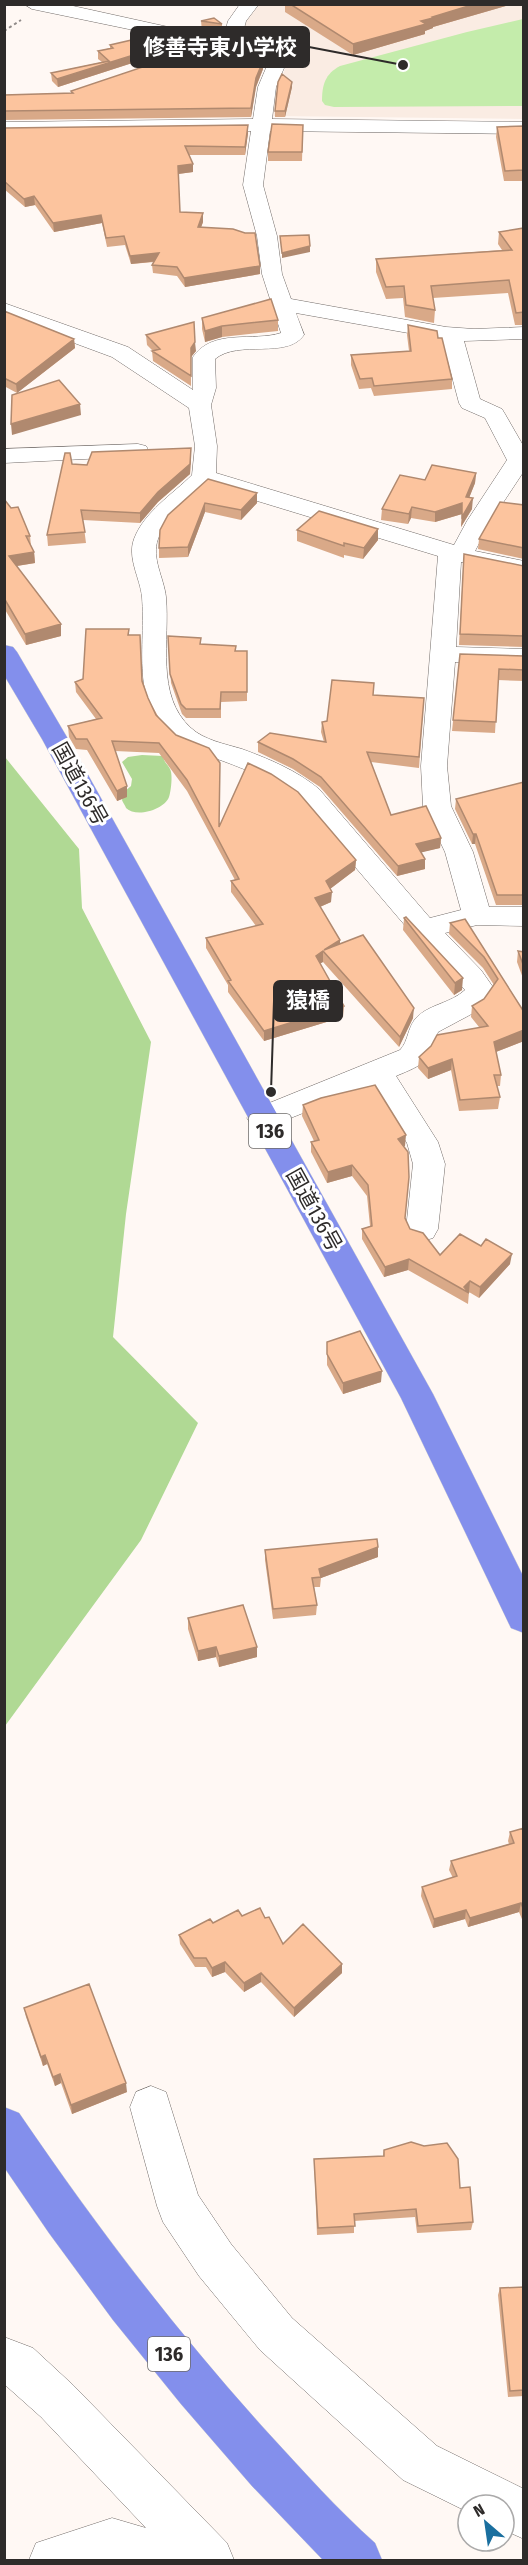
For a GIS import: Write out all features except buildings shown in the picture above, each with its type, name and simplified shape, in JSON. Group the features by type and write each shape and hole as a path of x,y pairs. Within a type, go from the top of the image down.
{"highway":[{"name":"国道136号","path":"4,652 56,739 416,1395 524,1617"},
{"name":"136","path":"4,2128 55,2206 144,2325 228,2426 334,2539 358,2560"}],"street":[{"path":"32,4 98,16 174,34 228,42 260,55 275,68 267,87 253,184 267,236 272,274 292,331 291,339 225,345 213,349 204,357 205,388 200,405 205,423 196,449 204,477"},
{"path":"228,42 238,17 250,4"},
{"path":"185,53 228,42"},
{"path":"4,128 260,125 524,128"},
{"path":"282,304 451,333 474,335 524,333"},
{"path":"4,309 120,351 200,405"},
{"path":"451,333 465,393 470,403 494,414 519,459 456,554 443,654 434,766 437,806 459,852 477,915"},
{"path":"4,456 154,451"},
{"path":"204,477 456,554 524,568"},
{"path":"204,477 154,525 146,537 145,556 154,597 155,681 165,712 181,734 194,742 240,758 299,786 424,929 471,977 480,990 469,1004 430,1022 423,1033 416,1055 263,1118"},
{"path":"443,654 524,657"},
{"path":"424,929 477,915 524,917"},
{"path":"378,1072 422,1142 429,1164 422,1229"},
{"path":"151,2108 179,2206 215,2260 276,2334 420,2463 524,2514"},
{"path":"4,2360 17,2364 57,2401 210,2560"},
{"path":"52,2560 112,2542 172,2560"}],"shaded area":[{"path":"256,5 523,5 523,119 271,116 270,110 285,69 279,61 271,57 275,37 238,35 239,22"}],"green space":[{"path":"523,19 523,106 334,107 325,105 322,101 325,80 340,66"},
{"path":"163,756 172,778 169,797 162,806 149,811 136,812 126,808 122,800 124,792 131,786 132,779 122,762 128,757"},
{"path":"5,757 79,849 82,908 151,1042 126,1214 113,1337 198,1423 141,1540 5,1726"}],"place":[{"name":"修善寺東小学校","path":"403,65"},
{"name":"猿橋","path":"271,1092"}]}
